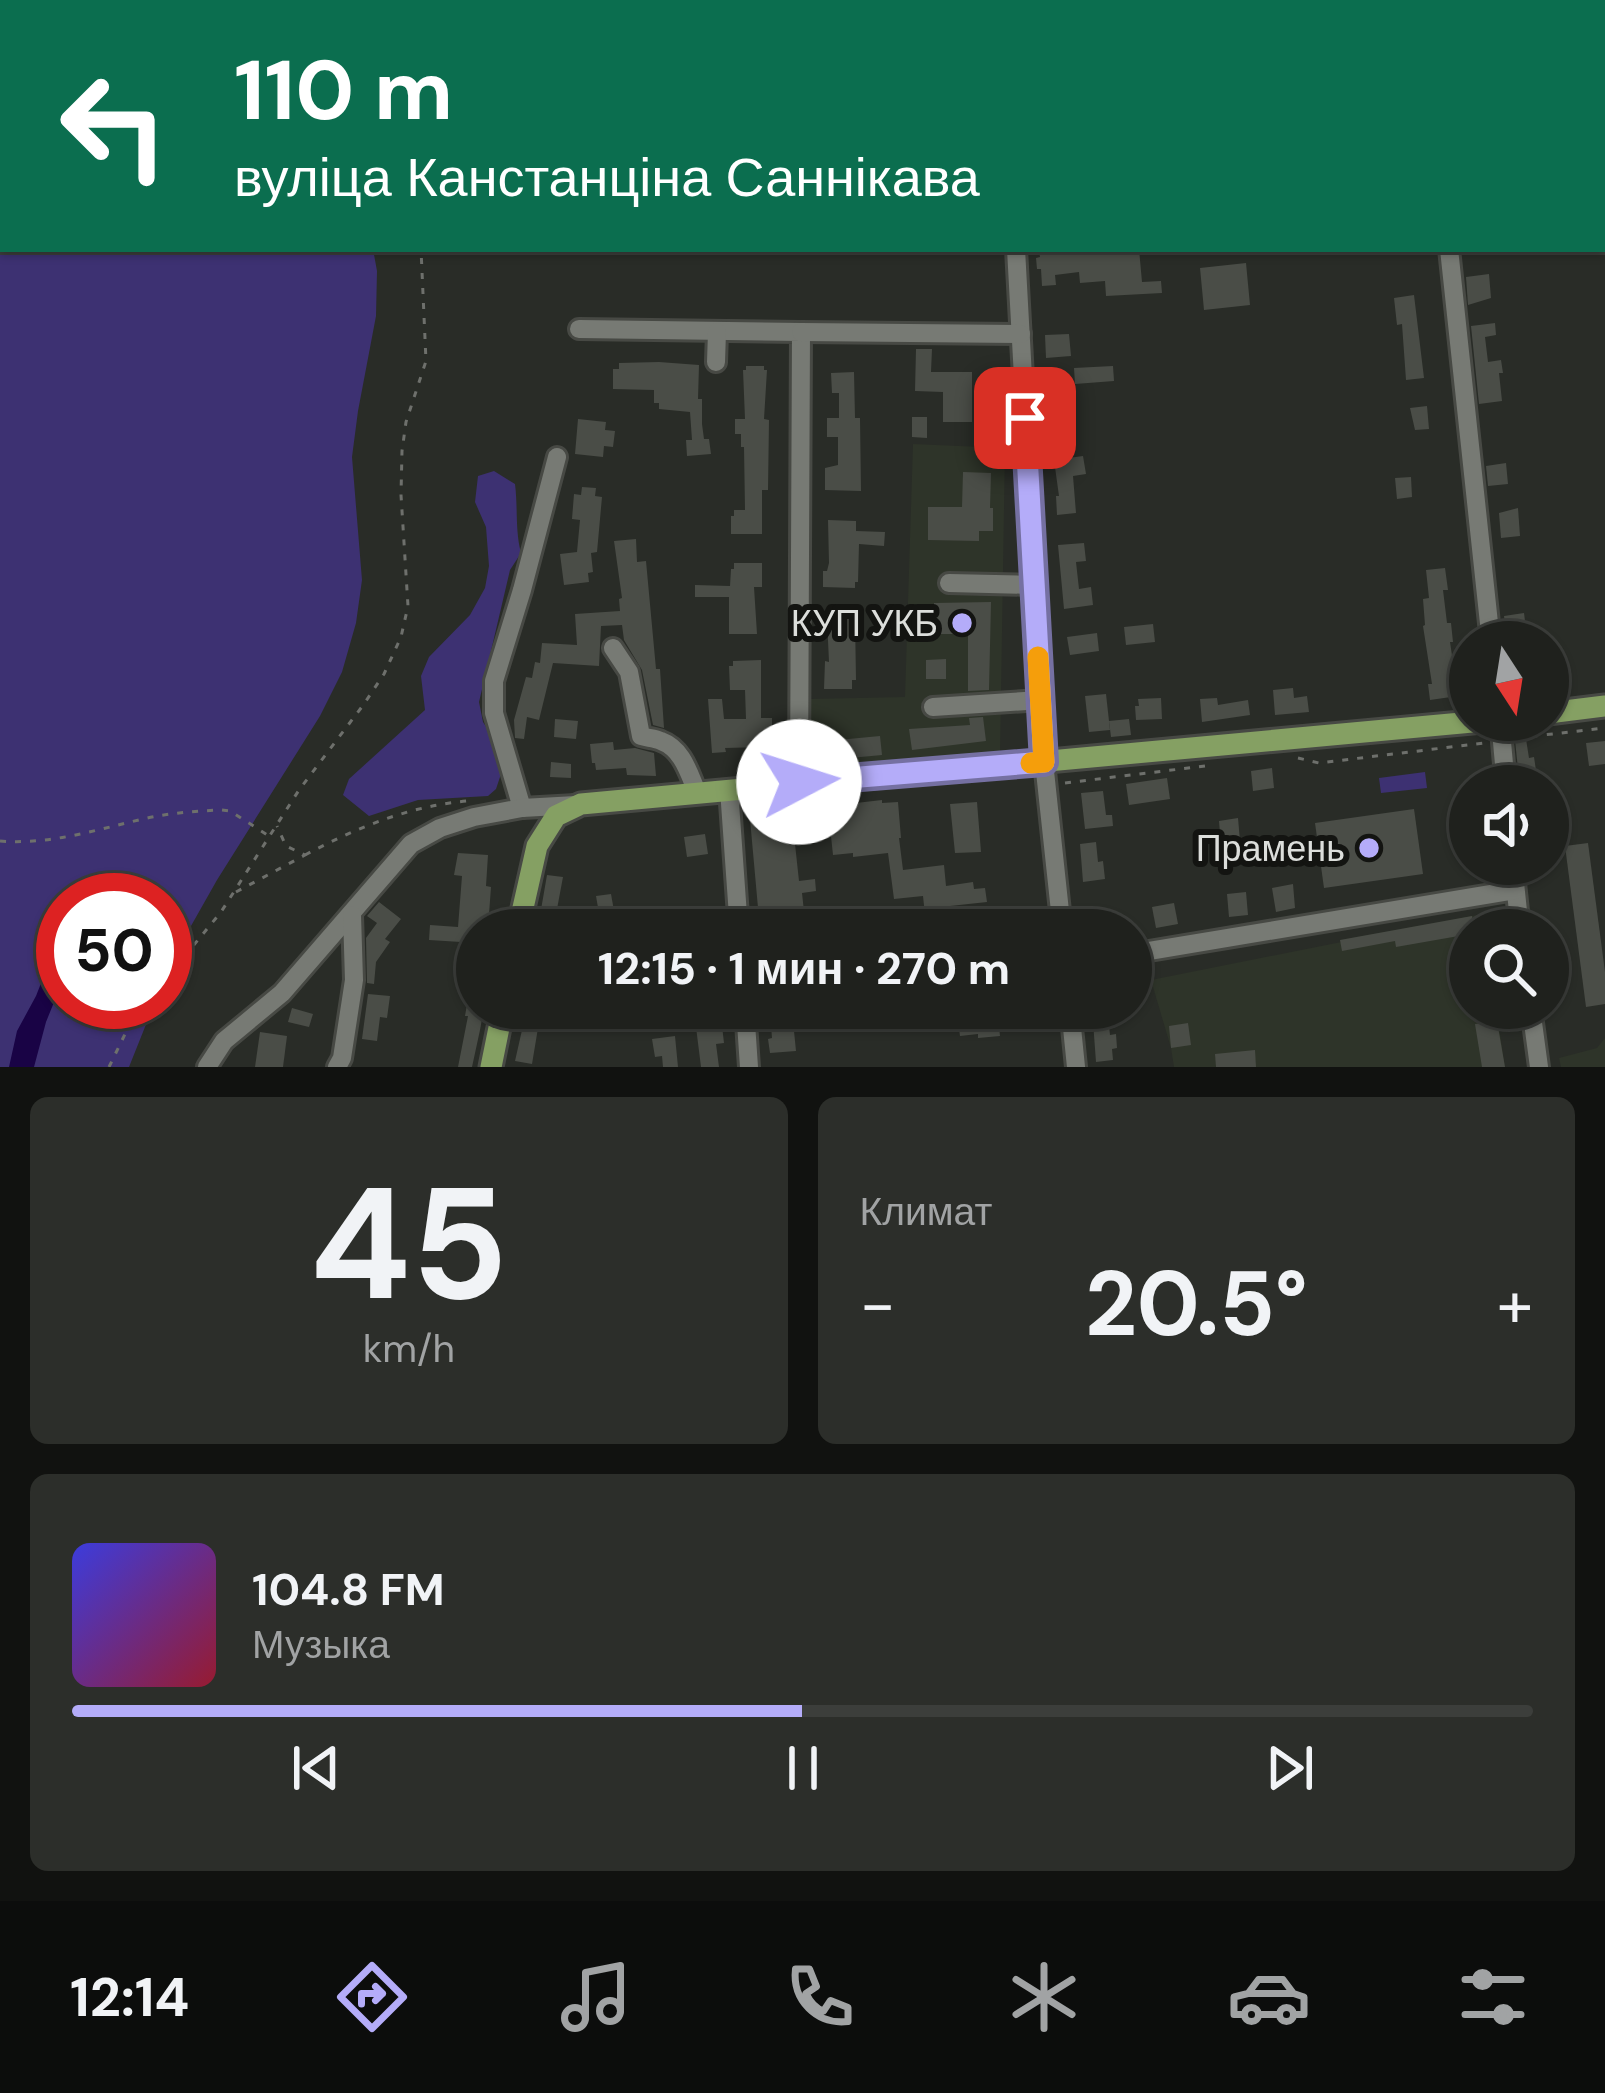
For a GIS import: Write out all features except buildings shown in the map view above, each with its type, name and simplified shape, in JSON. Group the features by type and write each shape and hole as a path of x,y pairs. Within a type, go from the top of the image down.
{"main road":[{"path":"1569,710 1605,706"},
{"path":"523,909 537,846 556,816 581,804 799,782 1045,774 1449,732"},
{"path":"491,1067 499,1029"}],"street":[{"path":"1016,252 1045,774 1060,909"},
{"path":"1449,252 1489,621"},
{"path":"579,329 801,332 935,342 1021,334"},
{"path":"666,331 667,354"},
{"path":"716,362 717,332"},
{"path":"799,782 801,332"},
{"path":"522,808 494,713 494,681 557,457"},
{"path":"949,583 1034,585"},
{"path":"613,648 629,672 641,736 662,741 682,756 697,792"},
{"path":"933,707 1041,700"},
{"path":"729,789 738,909"},
{"path":"206,1067 224,1041 282,993 411,844 474,817 581,804"},
{"path":"1515,885 1517,909"},
{"path":"1152,950 1515,890"},
{"path":"337,1067 355,980 352,915"},
{"path":"746,1029 749,1067"},
{"path":"1072,1029 1076,1067"},
{"path":"1534,1029 1539,1067"}],"path":[{"path":"192,946 384,674 406,620 400,474 406,422 426,362 421,252"},
{"path":"1569,728 1605,728"},
{"path":"1289,756 1319,763 1449,737"},
{"path":"1045,774 1223,764"},
{"path":"234,892 360,827 405,812 476,802"},
{"path":"0,842 67,838 146,818 221,810 269,836"},
{"path":"276,824 286,847 305,855"},
{"path":"109,1067 128,1029"}],"shaded area":[{"path":"0,252 374,252 376,316 352,457 362,580 342,672 320,716 192,924 192,873 36,873 36,1029 144,1029 129,1067 0,1067"},
{"path":"913,444 1005,448 1000,756 811,770 810,699 905,697"},
{"path":"494,471 515,484 521,553 510,570 479,702 502,771 496,789 488,796 418,800 369,816 343,795 349,779 425,710 421,676 429,657 470,615 485,588 489,566 486,527 475,502 478,476"},
{"path":"1425,772 1427,788 1381,793 1379,778"},
{"path":"1449,921 1449,1029 1499,1029 1505,1067 1174,1067 1152,980"},
{"path":"36,996 36,1029 44,1029 34,1067 9,1067 17,1031"},
{"path":"1605,1038 1605,1067 1561,1067 1559,1058 1597,1048"}],"slow traffic":[{"path":"1031,763 1044,762 1038,657"}],"place":[{"name":"КУП УКБ","path":"962,623"},
{"name":"Прамень","path":"1369,848"}],"route":[{"path":"799,782 1044,762 1025,418"}]}
